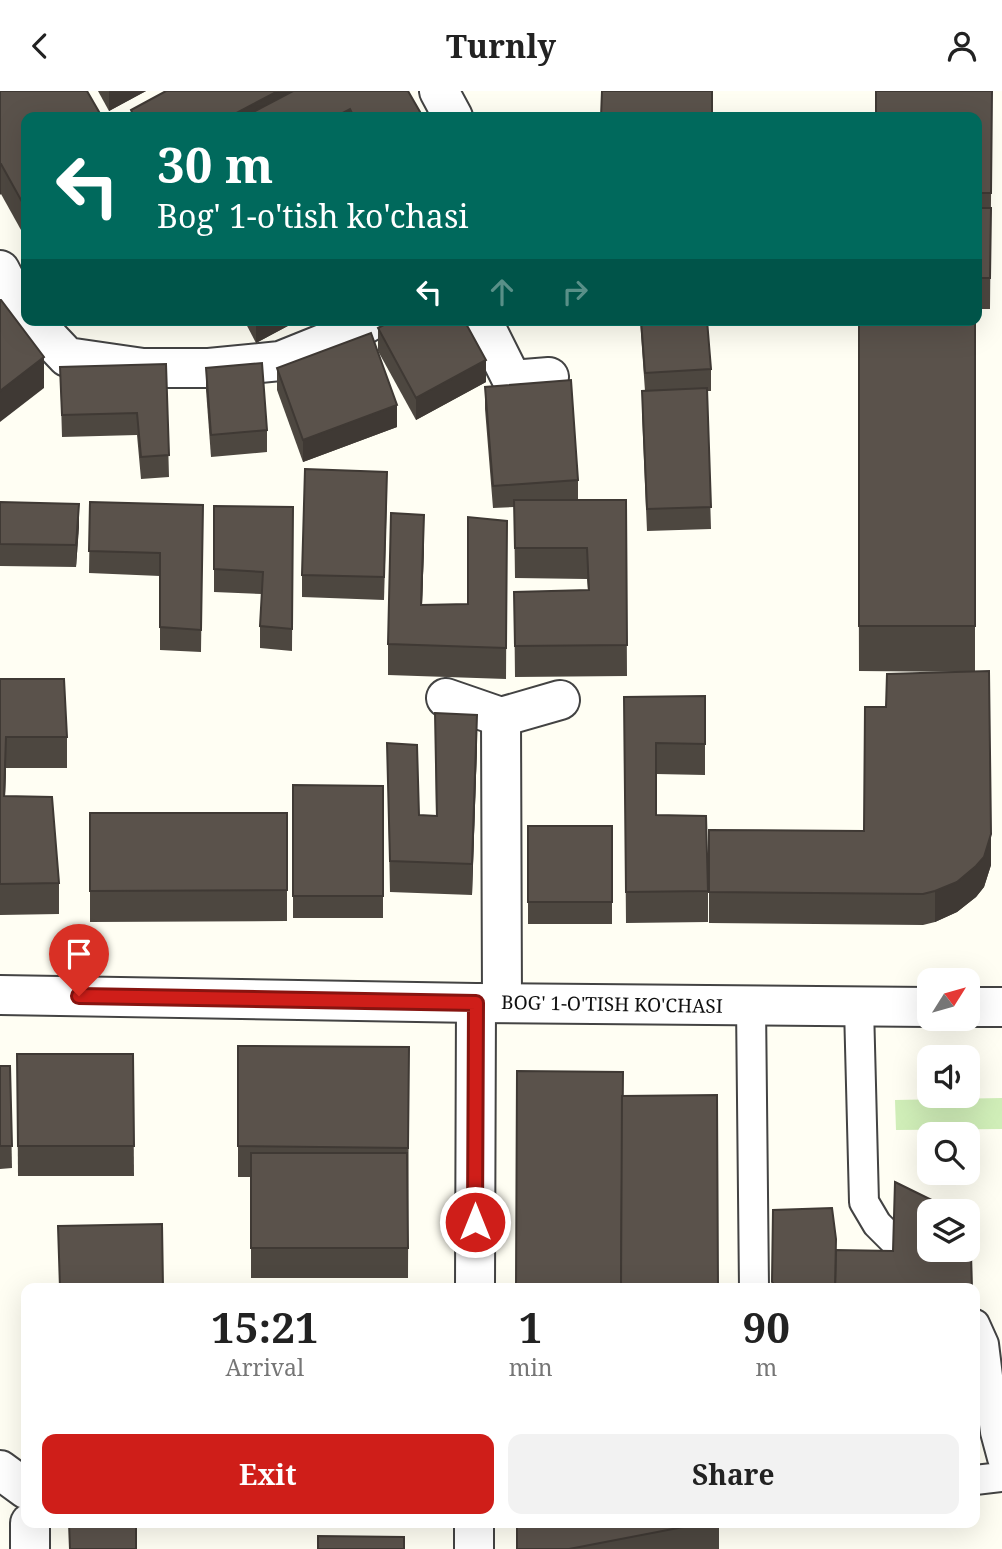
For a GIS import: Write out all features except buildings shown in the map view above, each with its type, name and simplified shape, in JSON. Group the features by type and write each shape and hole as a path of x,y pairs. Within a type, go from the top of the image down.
{"street":[{"path":"439,91 450,112"},
{"path":"0,270 21,309"},
{"path":"38,326 67,357 143,368 209,367 280,361 362,326"},
{"path":"485,326 512,380 549,377"},
{"path":"446,698 501,717 560,700"},
{"path":"475,1283 501,717"},
{"name":"BOG' 1-O'TISH KO'CHASI","path":"0,995 917,1007"},
{"path":"980,1007 1002,1007"},
{"path":"0,1470 21,1485"},
{"path":"30,1528 30,1549"},
{"path":"474,1528 474,1549"}],"lane":[{"path":"751,1005 754,1283"},
{"path":"859,1007 864,1202 877,1224 894,1241"},
{"path":"980,1335 984,1344 995,1432 1002,1458"},
{"path":"980,1479 1002,1477"}],"green space":[{"path":"980,1098 1002,1098 1002,1129 980,1129 980,1122 917,1122 917,1130 896,1130 895,1100 917,1100 917,1108 980,1108"}],"route":[{"path":"79,996 476,1003 475,1222"}]}
